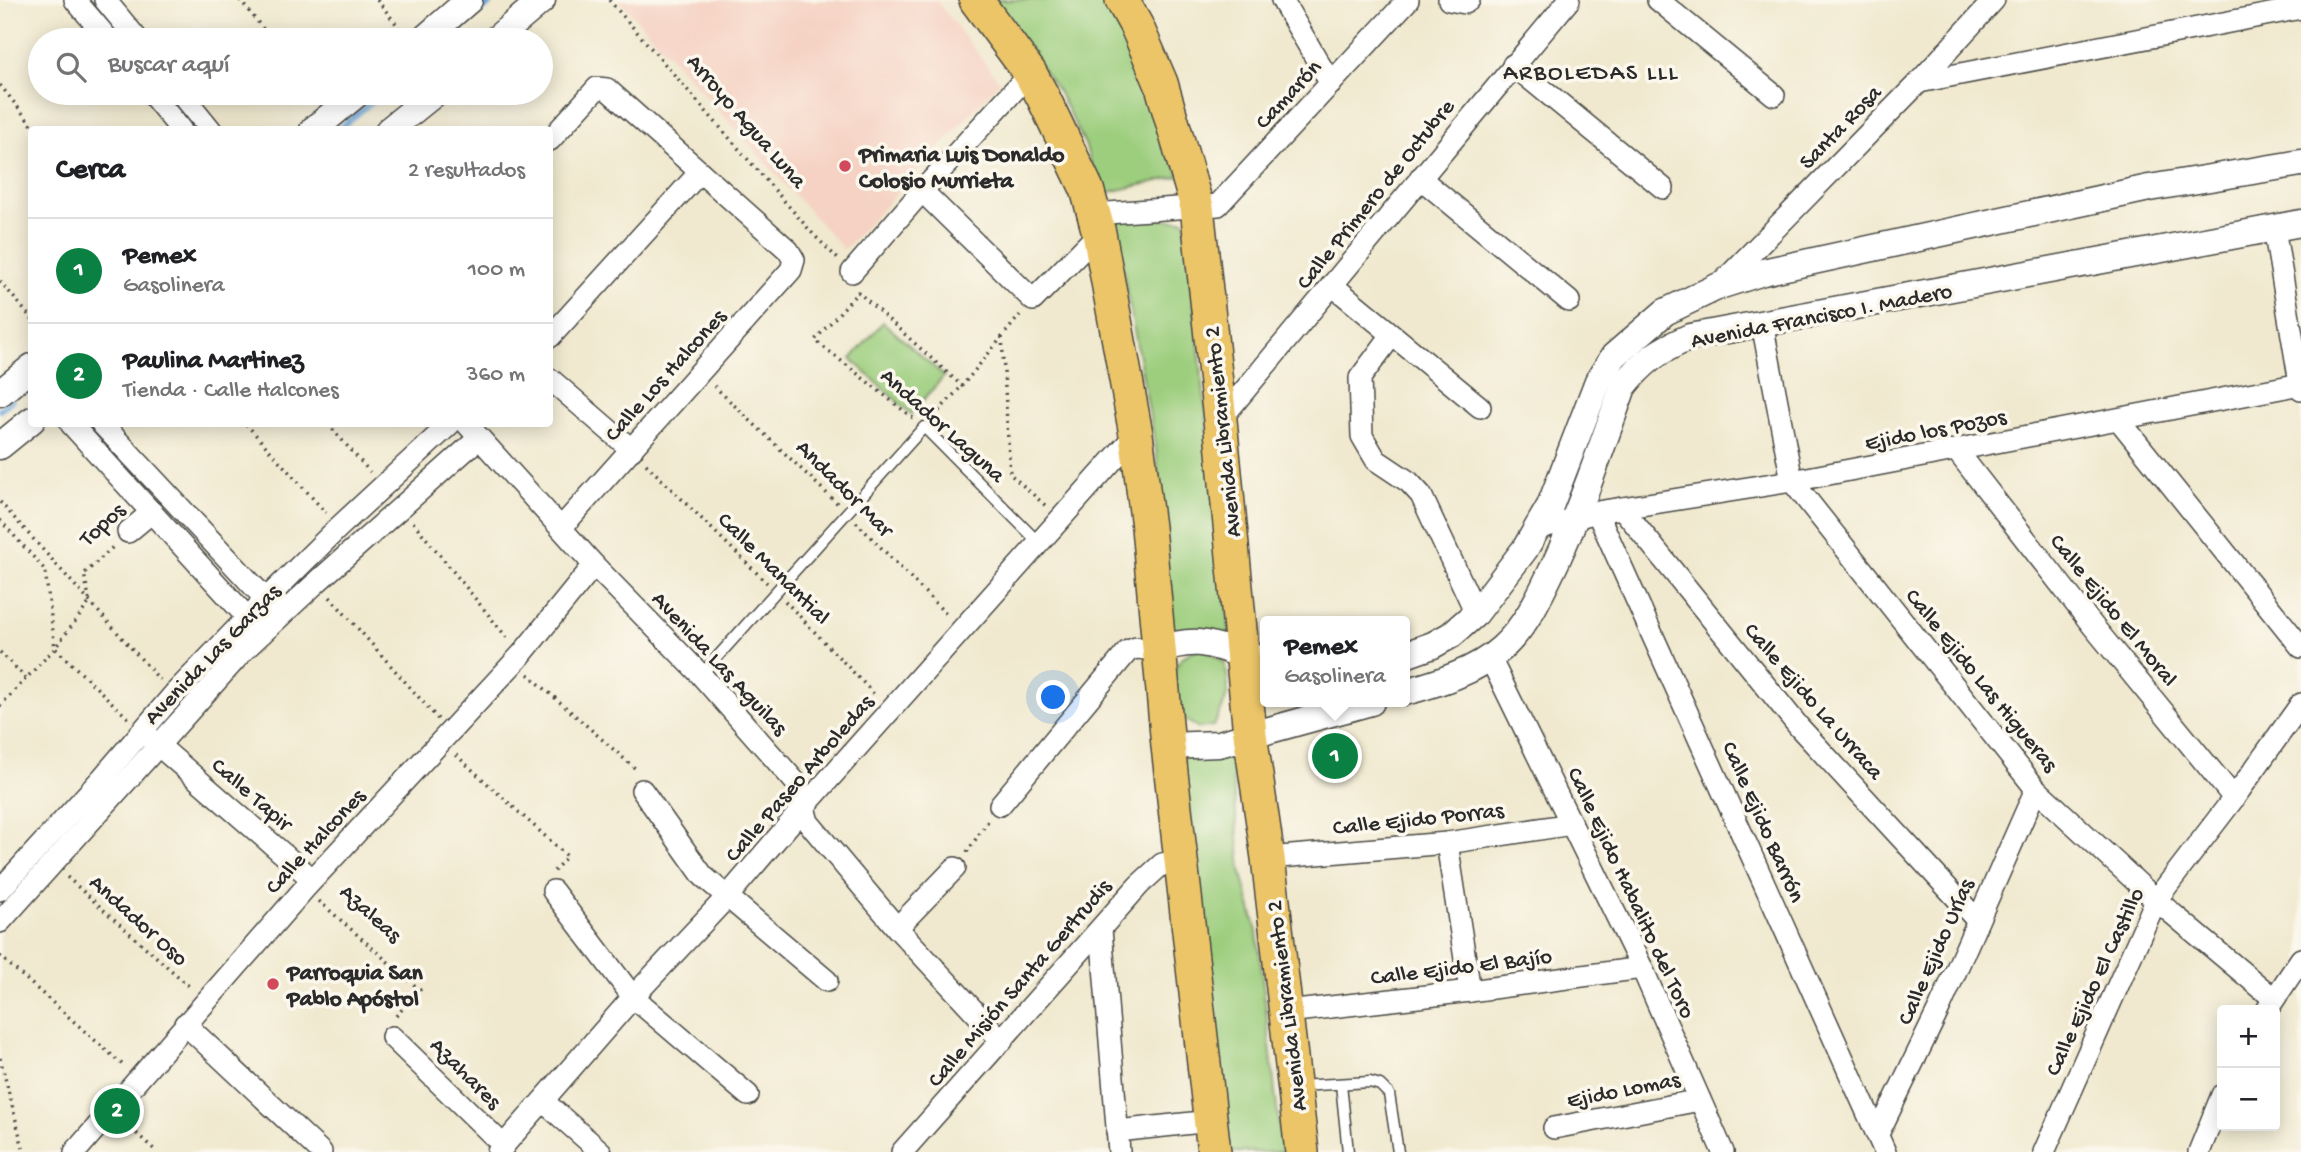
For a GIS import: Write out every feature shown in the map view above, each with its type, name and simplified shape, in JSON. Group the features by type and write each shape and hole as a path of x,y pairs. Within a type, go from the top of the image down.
{"main road":[{"path":"976,0 1030,73 1087,189 1096,223 1136,434 1148,527 1168,746 1212,1137"},
{"name":"Avenida Libramiento 2","path":"1122,0 1161,83 1197,207 1220,420 1255,658 1251,734 1302,1152"}],"street":[{"path":"75,0 98,28"},
{"path":"105,0 128,28"},
{"path":"437,28 469,0"},
{"path":"509,28 542,0"},
{"path":"1282,0 1331,84"},
{"name":"Camarón","path":"1197,207 1218,205 1408,0"},
{"path":"1449,0 1465,3 1469,0"},
{"name":"Calle Primero de Octubre","path":"1220,420 1569,0"},
{"path":"1658,0 1774,95"},
{"name":"Santa Rosa","path":"1719,286 1919,82 1994,0"},
{"path":"1919,82 2301,8"},
{"path":"1513,65 1663,188"},
{"path":"852,272 1030,73"},
{"path":"553,137 597,88 607,89 699,172 553,334"},
{"path":"161,105 178,126"},
{"path":"191,105 208,126"},
{"path":"318,126 343,105"},
{"path":"394,126 418,105"},
{"name":"Avenida Francisco I. Madero","path":"1410,653 1451,635 1476,613 1537,529 1550,506 1598,381 1614,356 1665,312 1719,286 1763,272 2122,194 2301,163"},
{"name":"Calle Los Halcones","path":"561,528 792,270 794,260 789,250 699,172"},
{"path":"1420,178 1569,301"},
{"path":"922,191 1033,300 1096,223 1197,207"},
{"name":"Avenida Francisco I. Madero","path":"1410,690 1450,677 1490,658 1520,629 1587,514 1623,387 1636,369 1659,351 1690,337 2301,223"},
{"path":"2274,228 2301,386"},
{"path":"1332,285 1480,407"},
{"name":"Calle Ejido Las Higueras","path":"1762,323 1792,481 2036,789 2270,1004"},
{"path":"1392,335 1360,378 1362,436 1376,460 1409,482 1421,495 1476,613"},
{"path":"0,393 28,370"},
{"path":"553,382 632,450"},
{"name":"Ejido los Pozos","path":"1537,529 1587,514 1792,481 2301,386"},
{"path":"2119,420 2301,646"},
{"path":"0,446 28,423"},
{"path":"74,427 255,625"},
{"path":"105,427 274,607"},
{"name":"Avenida Las Garzas","path":"0,890 174,694 274,607 339,527 447,427"},
{"name":"Avenida Las Garzas","path":"274,607 317,582 473,431"},
{"name":"Avenida Las Aguilas","path":"473,431 594,565 701,675 798,785 808,822 897,928 1002,1041"},
{"name":"Calle Paseo Arboledas","path":"501,1149 633,997 727,897 1136,434"},
{"name":"Calle Ejido El Moral","path":"1957,451 2093,626 2234,799"},
{"name":"Calle Ejido La Urraca","path":"1622,508 1799,727 1977,920"},
{"name":"Topos","path":"128,532 152,512"},
{"name":"Calle Ejido Barrón","path":"1587,514 1882,1143"},
{"name":"Calle Halcones","path":"75,1152 309,883 521,655 594,565"},
{"name":"Avenida Las Garzas","path":"0,922 159,746 255,625"},
{"path":"1000,805 1128,651 1136,648 1158,650 1178,642 1200,641 1255,658"},
{"name":"Calle Ejido Habalito del Toro","path":"1490,658 1642,968 1723,1152"},
{"name":"Calle Ejido El Castillo","path":"2044,1152 2156,900 2234,799 2301,704"},
{"path":"1168,746 1219,744 1352,707"},
{"path":"142,732 159,746"},
{"name":"Calle Tapir","path":"159,746 309,883"},
{"name":"Calle Ejido Urías","path":"1882,1143 2036,789"},
{"path":"642,790 703,876 827,981"},
{"name":"Calle Ejido Porras","path":"1268,858 1447,843 1572,824"},
{"path":"1447,843 1470,991"},
{"name":"Calle Misión Santa Gertrudis","path":"902,1152 1139,885 1162,864 1182,861"},
{"path":"897,928 955,868"},
{"path":"552,882 633,997 748,1095"},
{"path":"1101,929 1118,1141 1212,1137"},
{"path":"2270,1004 2301,959"},
{"name":"Calle Ejido El Bajío","path":"1287,1012 1642,968"},
{"path":"185,1024 321,1152"},
{"name":"Azahares","path":"392,1037 501,1149"},
{"name":"Ejido Lomas","path":"1554,1128 1700,1100"},
{"path":"543,1101 601,1152"},
{"path":"2199,1152 2217,1107"}],"lane":[{"path":"701,675 923,427"},
{"name":"Andador Laguna","path":"923,427 1040,544"},
{"path":"1295,1087 1370,1082 1380,1085 1389,1094 1398,1152"},
{"path":"1341,1084 1348,1152"}],"path":[{"path":"240,0 262,28"},
{"path":"377,0 400,28"},
{"name":"Arroyo Agua Luna","path":"608,0 813,234 852,272"},
{"path":"0,85 33,126"},
{"path":"0,281 28,314"},
{"name":"Andador Laguna","path":"923,427 815,340 858,292 962,387"},
{"path":"923,427 962,387 1033,300"},
{"name":"Andador Laguna","path":"1002,337 1010,474 1061,519"},
{"name":"Andador Mar","path":"700,373 848,513 962,631"},
{"path":"249,427 339,527"},
{"path":"331,427 383,486"},
{"name":"Calle Manantial","path":"632,450 775,590 891,712"},
{"path":"0,502 174,694"},
{"path":"0,520 45,570 55,648 142,732"},
{"name":"Topos","path":"90,602 84,574 128,532"},
{"path":"317,582 456,739 455,754 568,856 552,882"},
{"path":"0,706 55,648 90,602"},
{"path":"0,652 26,678"},
{"path":"955,868 1000,805"},
{"name":"Andador Oso","path":"52,864 205,1001"},
{"name":"Azaleas","path":"309,883 420,990 385,1029 392,1037"},
{"path":"0,956 138,1079"},
{"path":"0,1058 24,1152"},
{"path":"112,1111 157,1152"}],"shaded area":[{"name":"Primaria Luis Donaldo Colosio Murrieta","path":"619,0 936,0 1000,82 844,250"}],"green space":[{"path":"992,0 1113,0 1180,176 1101,194 1085,144 1058,91"},
{"path":"1114,220 1185,220 1231,645 1171,636 1157,455"},
{"path":"883,322 944,376 911,414 851,359"},
{"path":"1203,648 1224,662 1228,688 1222,710 1213,726 1199,728 1182,718 1175,696 1174,675 1181,659 1190,652"},
{"path":"1230,751 1241,870 1257,932 1282,1152 1218,1152 1183,757"}],"waterway":[{"path":"460,28 494,0"},
{"path":"343,126 368,105"},
{"path":"0,410 12,400"}],"place":[{"name":"Primaria Luis Donaldo Colosio Murrieta","path":"845,166"},
{"name":"Pemex","path":"1335,756"},
{"name":"Parroquia San Pablo Apóstol","path":"273,984"},
{"name":"Paulina Martinez","path":"117,1111"}],"district":[{"name":"ARBOLEDAS LLL","path":"1591,71"}]}
